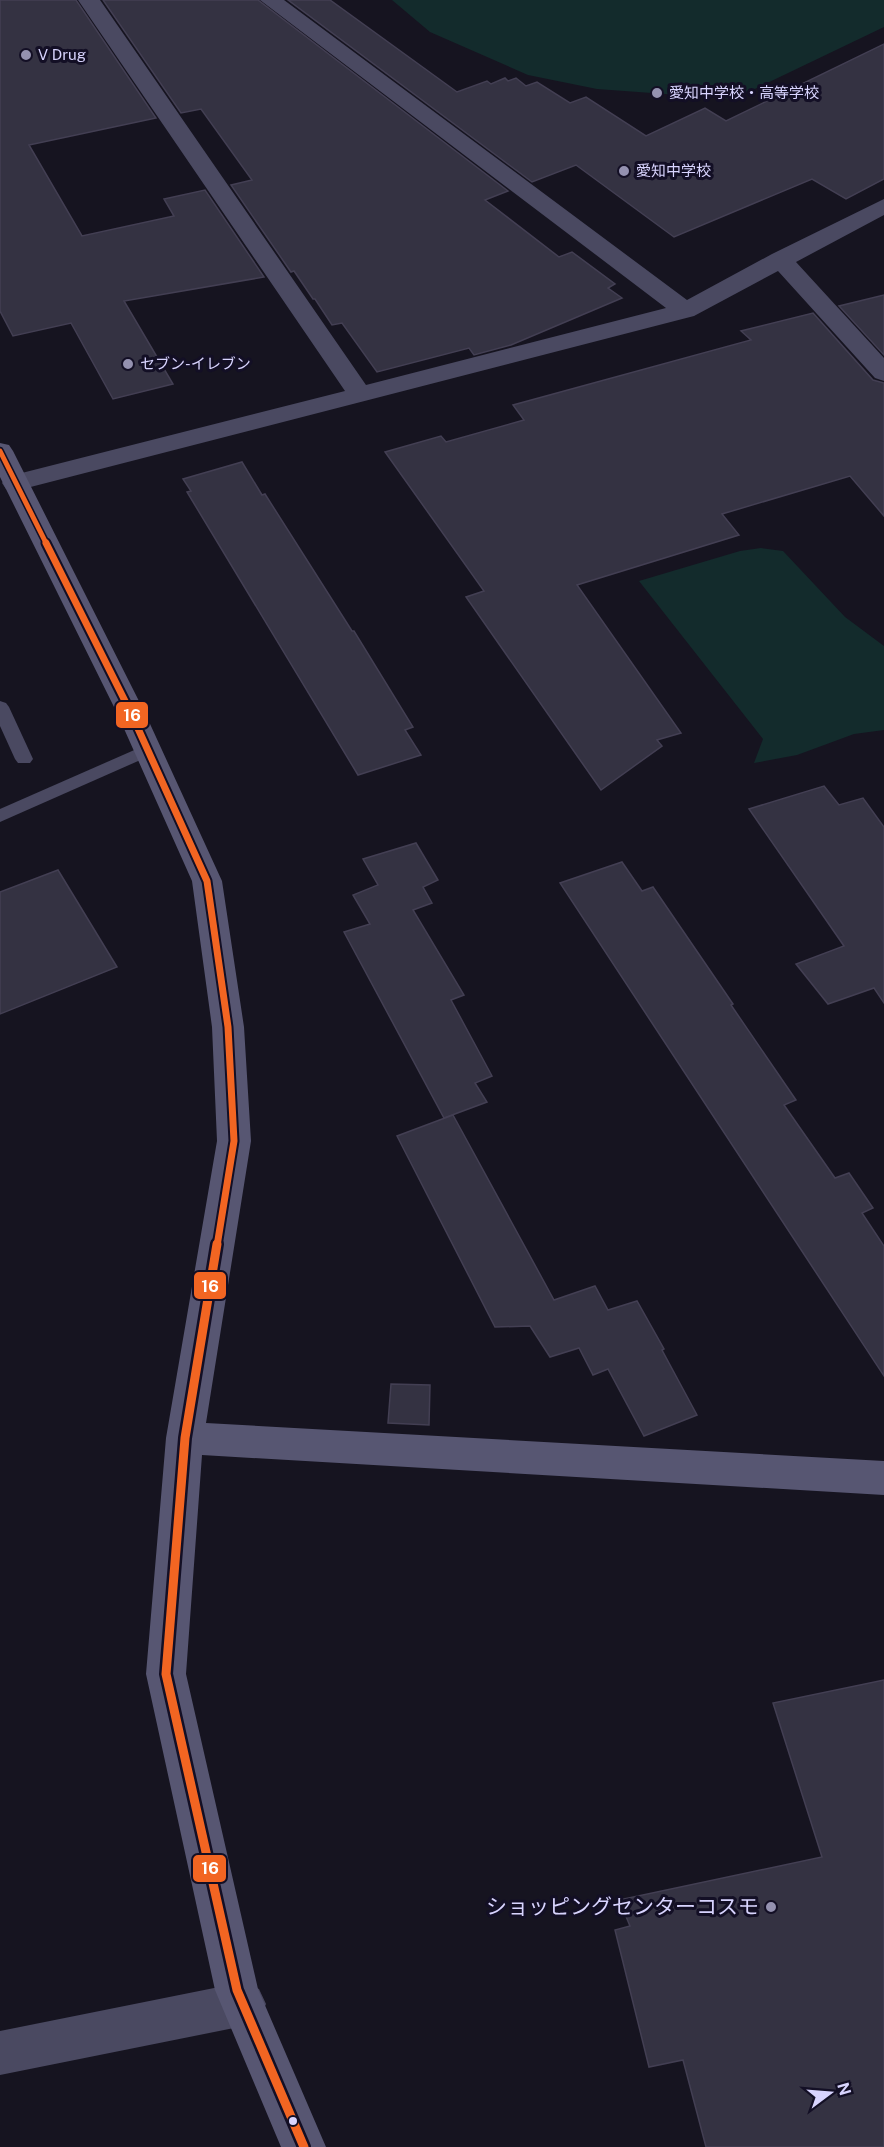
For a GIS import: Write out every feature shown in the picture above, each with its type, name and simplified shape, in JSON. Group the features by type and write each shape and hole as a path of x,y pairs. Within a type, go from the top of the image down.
{"street":[{"path":"89,0 359,393"},
{"path":"271,0 685,310"},
{"path":"304,2147 237,1990 166,1674 185,1438 234,1141 228,1027 207,881 148,750 6,467 359,393 685,310 884,206"},
{"path":"780,259 884,373"},
{"path":"185,1438 884,1478"},
{"path":"0,2053 244,2004"}],"lane":[{"path":"0,706 24,759"},
{"path":"0,816 148,750"}],"green space":[{"path":"392,0 884,0 884,27 734,99 597,89 528,75 430,32"},
{"path":"761,548 783,551 845,617 884,646 884,730 854,734 797,755 754,763 763,739 639,581 740,551"}],"building":[{"path":"0,0 76,0 156,118 29,145 82,236 174,216 164,199 205,190 264,277 124,301 173,384 113,399 71,323 13,336 0,311"},
{"path":"103,0 258,0 508,191 485,200 559,257 572,252 615,284 608,288 622,298 511,345 474,355 469,348 377,372 342,323 332,325 294,271 291,272 231,185 252,180 201,109 181,113"},
{"path":"288,0 330,0 457,92 487,81 491,84 505,78 508,81 516,78 526,86 537,82 570,103 586,97 646,136 705,108 726,121 884,44 884,179 846,199 812,179 674,237 576,165 532,182"},
{"path":"884,295 884,355 839,306"},
{"path":"813,313 873,380 884,383 884,516 850,476 722,514 739,535 577,585 681,733 657,740 662,746 601,790 466,597 484,591 385,452 441,436 446,442 524,420 513,405 751,340 741,331"},
{"path":"242,462 354,631 413,727 405,730 421,755 358,775 187,492 191,491 183,479"},
{"path":"824,786 839,805 863,798 884,827 884,1003 874,988 828,1004 796,964 844,946 749,809"},
{"path":"416,843 438,880 423,887 432,903 413,910 464,995 451,1000 492,1076 475,1083 487,1102 444,1118 344,932 370,924 353,895 378,885 363,859"},
{"path":"622,862 642,891 653,887 733,1004 731,1005 796,1100 784,1105 835,1178 849,1173 873,1208 862,1213 884,1246 884,1376 560,883"},
{"path":"58,870 117,967 0,1014 0,892"},
{"path":"453,1115 554,1300 595,1286 608,1310 637,1301 697,1415 644,1436 608,1369 593,1375 579,1348 550,1357 530,1326 495,1327 397,1136"},
{"path":"391,1384 430,1385 429,1425 388,1423"},
{"name":"ショッピングセンターコスモ","path":"884,1680 884,2147 706,2147 683,2060 649,2067 615,1930 630,1926 619,1900 822,1857 773,1703"}],"transit line":[{"name":"16","path":"0,451 131,713 207,881 228,1027 234,1141 185,1438 166,1674 237,1990 304,2147"}],"place":[{"name":"V Drug","path":"26,55"},
{"name":"愛知中学校・高等学校","path":"657,93"},
{"name":"愛知中学校","path":"624,171"},
{"name":"セブン-イレブン","path":"128,364"},
{"name":"ショッピングセンターコスモ","path":"771,1907"}]}
